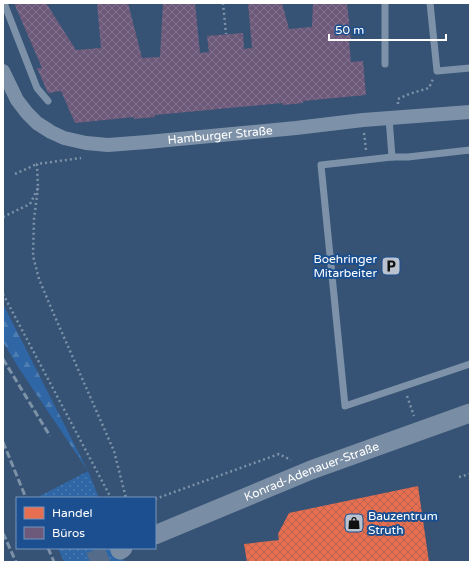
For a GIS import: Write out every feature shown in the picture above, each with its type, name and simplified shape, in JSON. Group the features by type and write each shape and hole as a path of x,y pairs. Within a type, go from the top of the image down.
{"main road":[{"name":"Konrad-Adenauer-Straße","path":"156,535 311,470 470,413"}],"street":[{"name":"Hamburger Straße","path":"3,71 18,100 27,113 37,123 64,138 86,143 108,145 389,118 470,112"}],"lane":[{"path":"4,3 37,88 48,101"},
{"path":"385,3 385,64"},
{"path":"430,3 437,71 470,68"},
{"path":"389,118 392,157"},
{"path":"470,150 321,165 345,406 470,364"}],"path":[{"path":"223,3 226,34"},
{"path":"15,174 37,164 85,157"},
{"path":"37,164 38,188 34,219 33,256 39,279 114,451 126,497"},
{"path":"3,217 30,204 38,188"},
{"path":"3,294 110,497"},
{"path":"404,386 418,432"},
{"path":"156,499 279,454 311,470"},
{"path":"458,477 470,474"}],"green space":[{"path":"3,304 88,471 20,370 3,342"},
{"path":"88,471 99,497 38,497"},
{"path":"58,549 119,549 124,562 64,562"}],"building: Handel":[{"name":"Bauzentrum Struth","path":"418,486 429,562 247,562 244,544 279,540 278,534 289,513"}],"building: Büros":[{"path":"14,3 46,3 76,50 101,48 97,3 128,3 142,58 160,57 163,3 195,3 200,53 209,52 207,36 243,33 244,49 252,48 248,3 282,3 289,29 312,27 313,3 347,3 351,41 349,41 351,62 363,61 366,95 303,101 303,103 283,105 282,103 155,115 155,117 134,119 134,117 75,123 61,91 48,93 37,68 42,68"}],"tunnel":[{"path":"90,562 120,550"}],"railway":[{"path":"3,359 50,436"},
{"path":"3,442 26,497"},
{"path":"3,533 16,562"},
{"path":"48,549 54,562"}],"place":[{"name":"Boehringer Mitarbeiter","path":"391,266"},
{"name":"Bauzentrum Struth","path":"354,523"}]}
